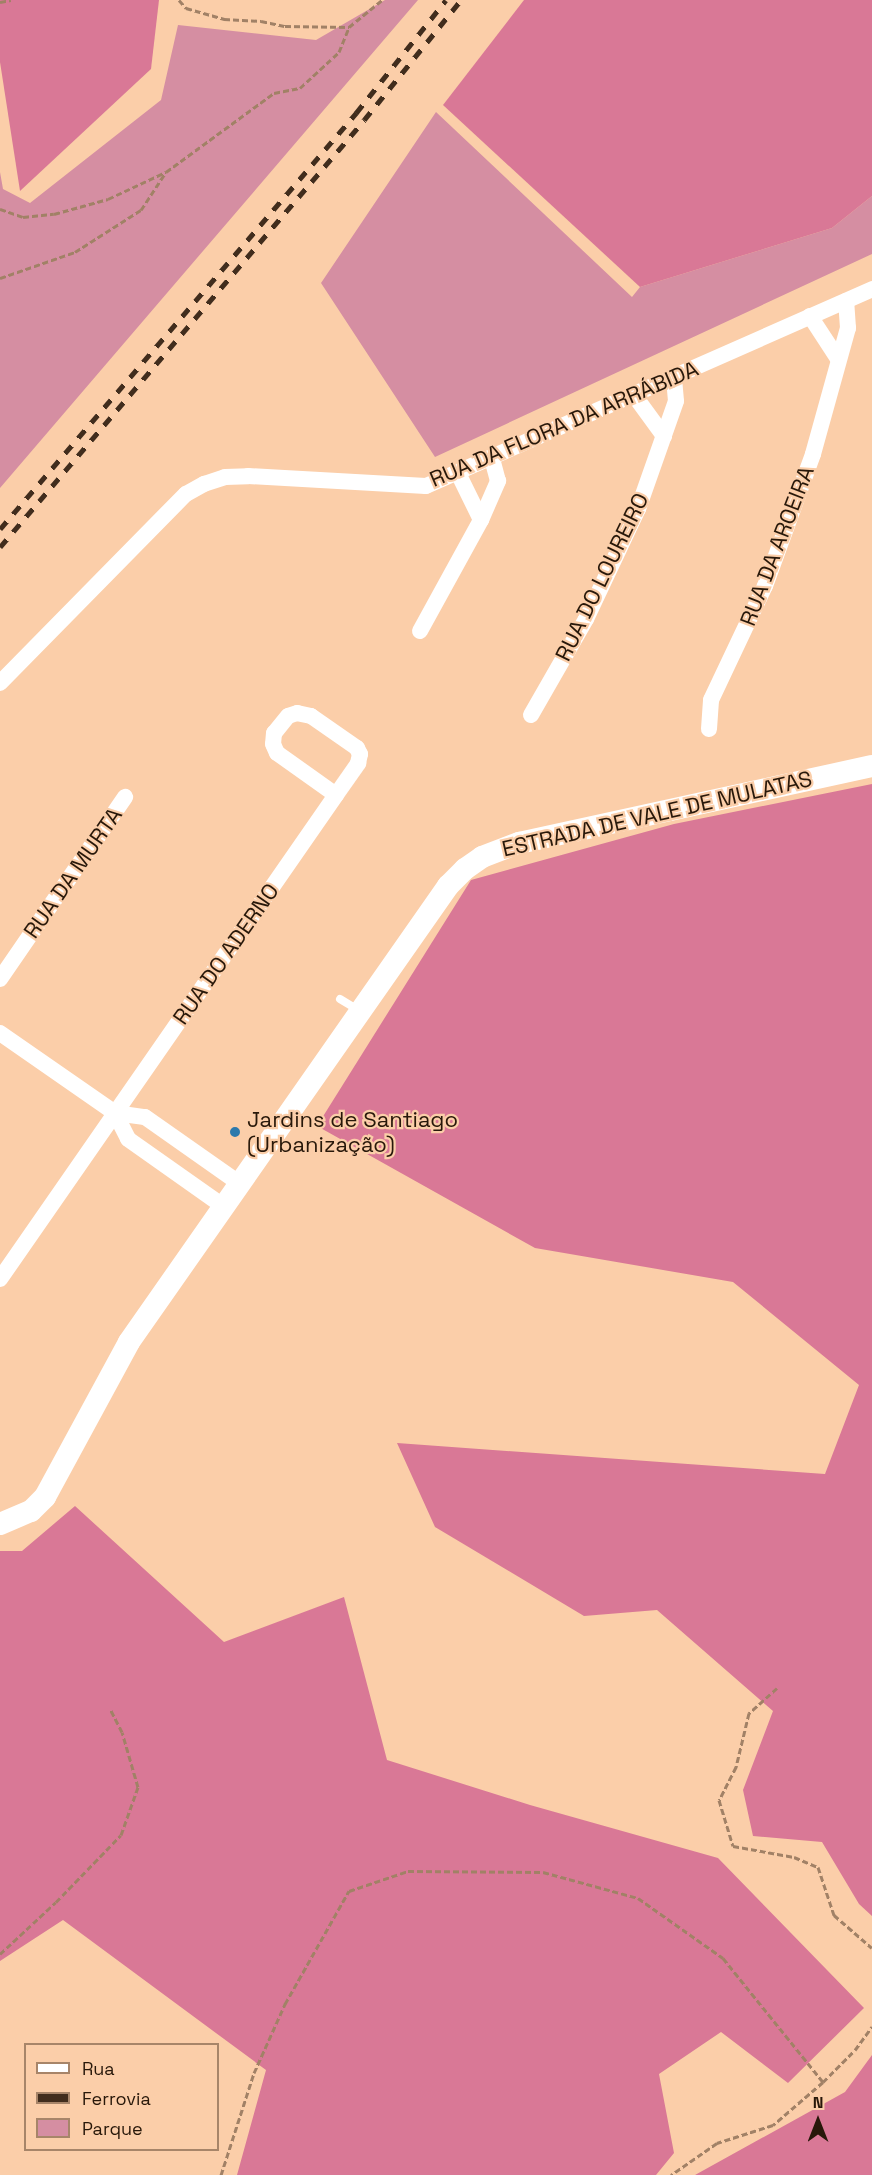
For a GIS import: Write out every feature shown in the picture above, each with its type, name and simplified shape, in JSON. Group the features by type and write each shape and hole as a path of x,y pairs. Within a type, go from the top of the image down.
{"street":[{"name":"RUA DA FLORA DA ARRÁBIDA","path":"0,683 186,494 204,484 225,477 248,476 426,486 872,289"},
{"name":"RUA DA AROEIRA","path":"710,729 711,700 756,606 794,512 823,422 837,359 848,328 846,301"},
{"path":"810,316 837,359"},
{"name":"RUA DO LOUREIRO","path":"531,715 607,578 638,509 676,401 674,377"},
{"path":"634,395 664,436"},
{"path":"420,631 481,520 498,481 492,458"},
{"path":"458,473 481,520"},
{"name":"RUA DO ADERNO","path":"2,1271 115,1113 336,795 358,763 358,750 308,714 288,716 274,734 273,744 277,753 336,795"},
{"name":"ESTRADA DE VALE DE MULATAS","path":"0,1524 31,1511 45,1497 129,1342 448,886 465,868 482,857 519,843 872,766"},
{"name":"RUA DA MURTA","path":"0,979 125,797"},
{"path":"0,1033 115,1113 145,1117 239,1183"},
{"path":"115,1113 128,1139 223,1206"},
{"path":"193,1185 210,1162"}],"lane":[{"path":"340,999 360,1012"}],"path":[{"path":"0,2 11,0"},
{"path":"178,0 186,8 225,19 261,21 285,26 349,27"},
{"path":"0,209 23,217 54,214 108,199 166,172 274,93 300,88 339,52 349,27 382,0"},
{"path":"0,278 75,252 141,210 166,172"},
{"path":"777,1688 749,1713 736,1767 719,1800 733,1846 794,1857 818,1867 834,1915 872,1948"},
{"path":"0,1954 56,1902 121,1835 138,1787 122,1732 111,1710"},
{"path":"221,2175 258,2063 285,2004 349,1891 408,1871 543,1872 638,1898 723,1958 823,2082"},
{"path":"671,2175 717,2143 773,2126 855,2050 872,2027"}],"green space":[{"path":"385,0 418,0 0,488 0,172 3,189 30,203 161,100 178,25 316,40"},
{"path":"436,112 632,297 640,287 832,228 872,196 872,254 435,457 321,283"}],"shaded area":[{"path":"0,0 159,0 151,69 20,191 0,62"},
{"path":"524,0 872,0 872,196 832,228 640,287 443,105"},
{"path":"872,784 872,1916 859,1904 822,1842 753,1836 743,1790 773,1711 657,1610 584,1616 435,1527 397,1443 825,1474 859,1385 733,1282 535,1248 317,1126 471,880 674,824"},
{"path":"75,1506 224,1642 344,1597 387,1760 530,1805 718,1858 864,2008 788,2083 721,2032 659,2074 674,2153 656,2175 237,2175 266,2070 63,1920 0,1961 0,1551 22,1551"},
{"path":"872,2055 872,2175 695,2175 845,2092"}],"railway":[{"path":"0,529 356,113 446,0"},
{"path":"0,547 364,120 461,0"}],"place":[{"name":"Jardins de Santiago (Urbanização)","path":"235,1132"}]}
